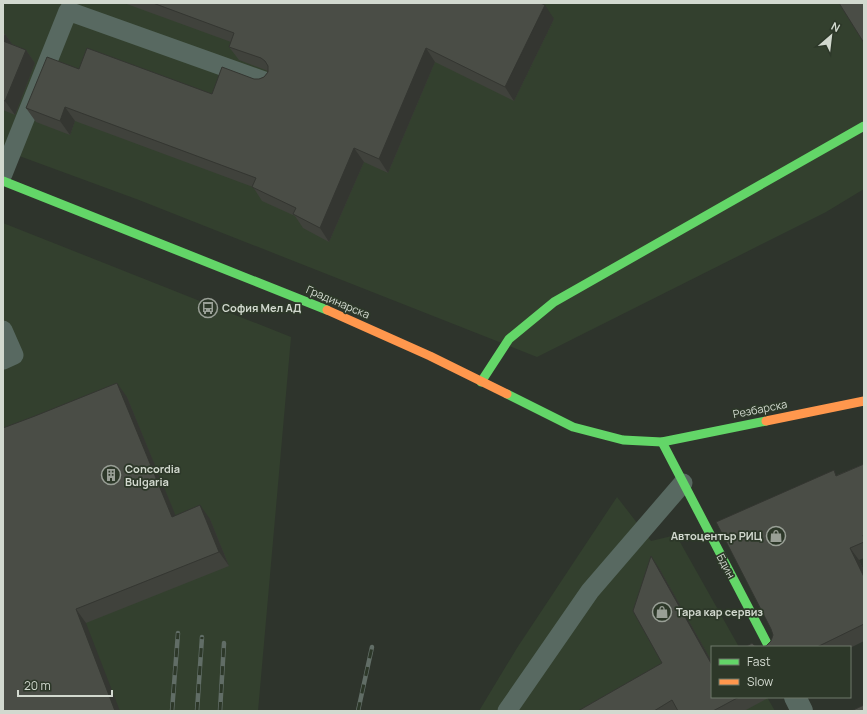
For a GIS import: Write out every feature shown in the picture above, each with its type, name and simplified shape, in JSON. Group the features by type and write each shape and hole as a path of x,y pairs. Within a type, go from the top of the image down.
{"street":[{"path":"481,382 509,339 554,302 864,126"},
{"name":"Градинарска","path":"3,181 321,308 430,356 573,427 623,440 662,442"},
{"name":"Резбарска","path":"662,442 864,401"},
{"name":"Бдин","path":"662,442 768,646"},
{"path":"796,698 802,711"}],"lane":[{"path":"3,174 69,7 267,82"},
{"path":"3,330 14,355 3,360"},
{"path":"507,711 590,591 683,483"}],"shaded area":[{"path":"3,3 864,3 864,189 826,212 537,357 139,200 3,150"},
{"name":"София Мел АД","path":"3,223 291,337 258,711 3,711"},
{"path":"617,497 651,541 676,535 738,646 711,646 711,698 768,698 775,711 479,711 517,648"}],"building":[{"path":"153,3 540,3 545,5 505,87 426,48 379,159 354,148 320,228 293,214 296,208 252,187 256,178 65,107 60,121 26,108 47,57 79,69 87,48 212,94 222,67 254,79 264,77 268,72 268,66 261,58 229,47 234,33"},
{"path":"839,3 864,3 864,43"},
{"path":"3,41 26,50 5,101 3,100"},
{"path":"117,383 172,517 200,505 219,552 76,609 115,711 3,711 3,428"},
{"path":"864,464 864,542 850,548 864,577 864,624 819,646 766,646 771,641 773,635 771,629 716,522 834,470 836,476"},
{"path":"651,556 711,663 711,698 737,698 713,711 678,711 672,700 654,711 578,711 662,663 633,611"},
{"path":"752,643 756,646 747,646"},
{"path":"864,705 864,711 851,711"}],"railway":[{"path":"172,711 178,633"},
{"path":"197,711 202,637"},
{"path":"220,711 224,643"},
{"path":"358,711 372,647"}],"traffic: fast":[{"path":"481,382 509,339 554,302 864,126"},
{"path":"3,181 327,310"},
{"path":"507,394 573,427 623,440 662,442 766,421"},
{"path":"662,442 768,646"}],"traffic: slow":[{"path":"327,310 430,356 507,394"},
{"path":"766,421 864,401"}],"place":[{"name":"София Мел АД","path":"208,308"},
{"name":"Concordia Bulgaria","path":"111,475"},
{"name":"Автоцентър РИЦ","path":"776,536"},
{"name":"Тара кар сервиз","path":"662,612"}]}
